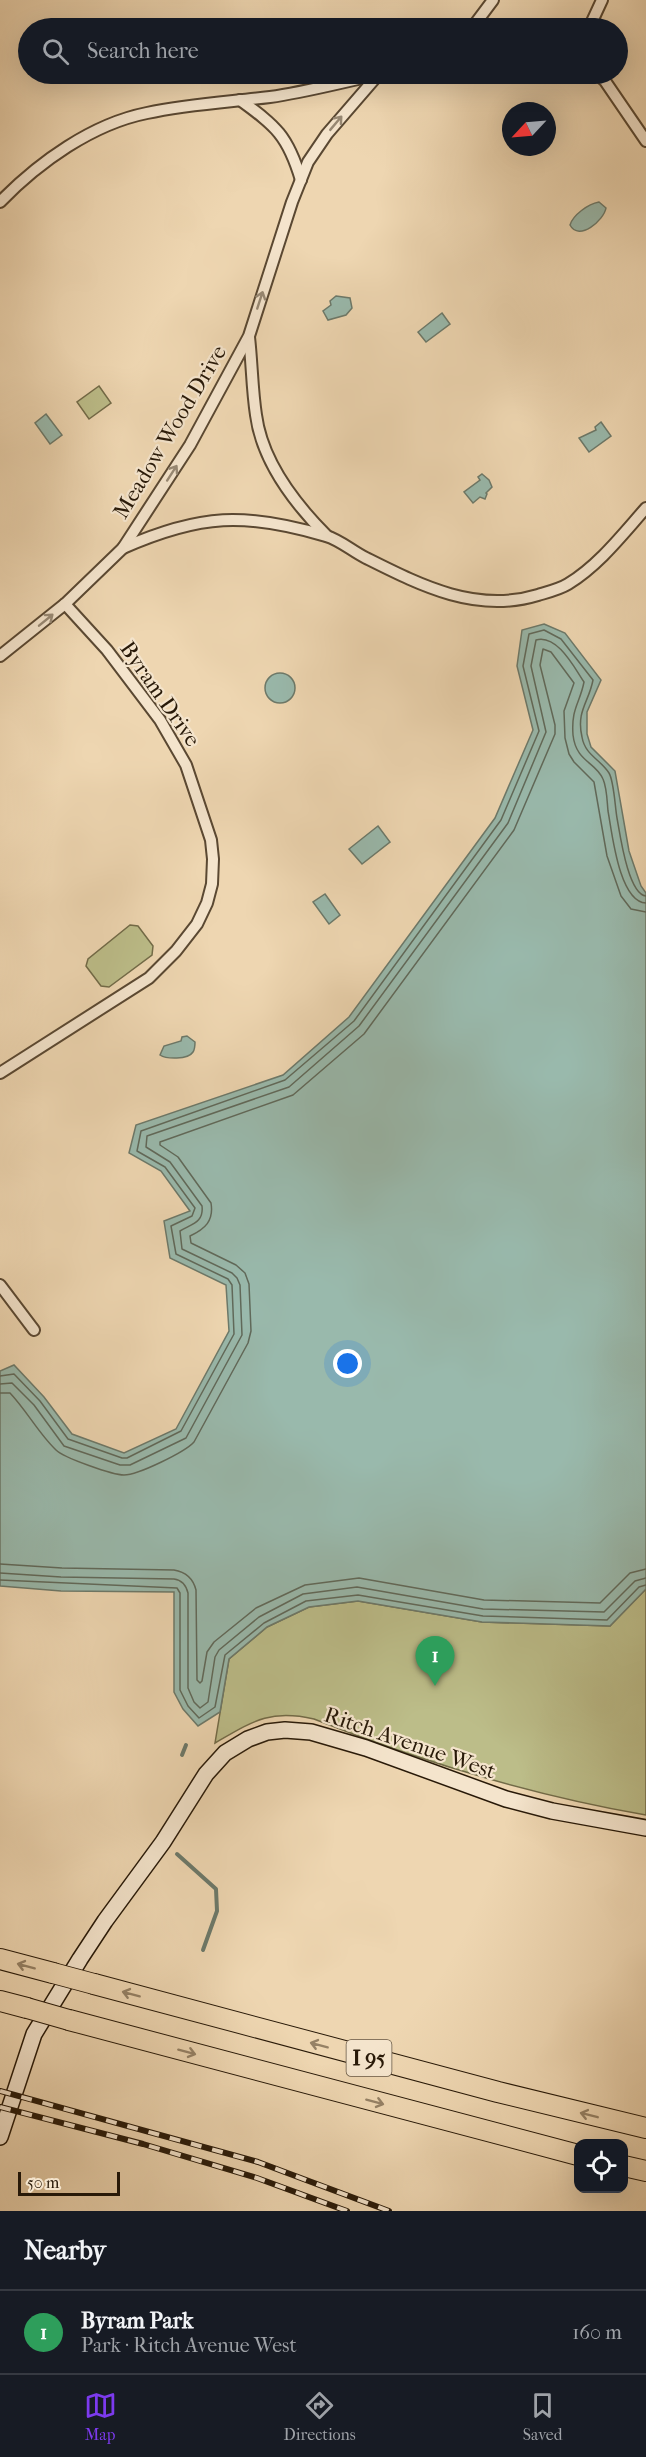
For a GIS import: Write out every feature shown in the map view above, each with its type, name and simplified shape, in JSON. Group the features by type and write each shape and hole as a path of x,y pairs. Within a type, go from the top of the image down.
{"highway":[{"name":"I 95","path":"0,1959 498,2092 646,2128"},
{"name":"I 95","path":"0,2001 574,2154"},
{"path":"628,2167 646,2171"}],"main road":[{"name":"Ritch Avenue West","path":"0,2137 34,2034 105,1921 163,1842 206,1774 225,1753 248,1738 267,1732 285,1730 311,1732 366,1748 506,1799 552,1811 646,1828"}],"street":[{"path":"480,18 493,0"},
{"path":"594,18 602,0"},
{"path":"0,202 18,183 48,159 113,124 145,113 298,92 334,84"},
{"name":"Meadow Wood Drive","path":"0,656 65,604 123,548 190,445 249,336 308,162 327,134 370,84"},
{"path":"607,84 646,141"},
{"path":"240,100 275,128 288,144 301,180"},
{"path":"249,336 256,416 262,442 274,466 306,514 329,537"},
{"path":"123,548 177,526 230,519 264,521 329,537 425,587 455,596 497,602 523,599 566,585 597,562 646,508"},
{"name":"Byram Drive","path":"0,1073 149,978 176,951 197,924 207,903 212,884 211,840 186,765 154,712 107,650 65,604"},
{"path":"0,1286 34,1330"}],"green space":[{"path":"99,386 111,403 89,419 77,402"},
{"path":"130,925 138,926 153,946 152,955 109,987 101,986 86,966 88,959"},
{"path":"646,1589 646,1815 561,1798 477,1776 314,1719 299,1716 285,1715 262,1719 215,1743 229,1659 267,1627 309,1607 358,1601 482,1622 610,1626"}],"water":[{"path":"599,202 606,208 601,218 585,230 574,230 570,225 574,217"},
{"path":"336,296 350,298 352,308 346,315 328,320 323,311 331,305 330,301"},
{"path":"442,313 450,324 426,342 418,332"},
{"path":"46,414 62,435 50,444 35,423"},
{"path":"601,422 611,436 589,452 579,438 596,430 595,427"},
{"path":"482,474 489,480 492,487 486,493 485,499 480,497 473,503 464,492 480,480 478,477"},
{"path":"544,624 565,633 601,680 587,712 587,734 591,747 615,771 629,851 641,886 646,893 646,1589 610,1626 482,1622 358,1601 309,1607 267,1627 229,1659 220,1712 198,1726 183,1709 174,1692 174,1592 61,1591 0,1586 0,1371 14,1365 44,1397 72,1434 124,1453 176,1429 229,1331 226,1285 170,1258 164,1221 190,1211 161,1171 129,1153 136,1125 283,1075 349,1017 495,818 533,730 517,666 522,630"},
{"path":"280,673 291,677 295,688 291,699 280,703 269,699 265,688 269,677"},
{"path":"378,826 390,842 362,864 349,849"},
{"path":"325,894 340,915 329,924 313,902"},
{"path":"187,1036 195,1042 194,1050 190,1055 177,1058 160,1055 164,1046 181,1041 182,1037"}],"waterway":[{"path":"182,1755 186,1745"},
{"path":"177,1854 216,1889 217,1911 203,1950"}],"railway":[{"path":"0,2091 258,2162 389,2211"},
{"path":"0,2107 143,2144 257,2178 347,2211"}],"place":[{"name":"Byram Park","path":"435,1686"}]}
